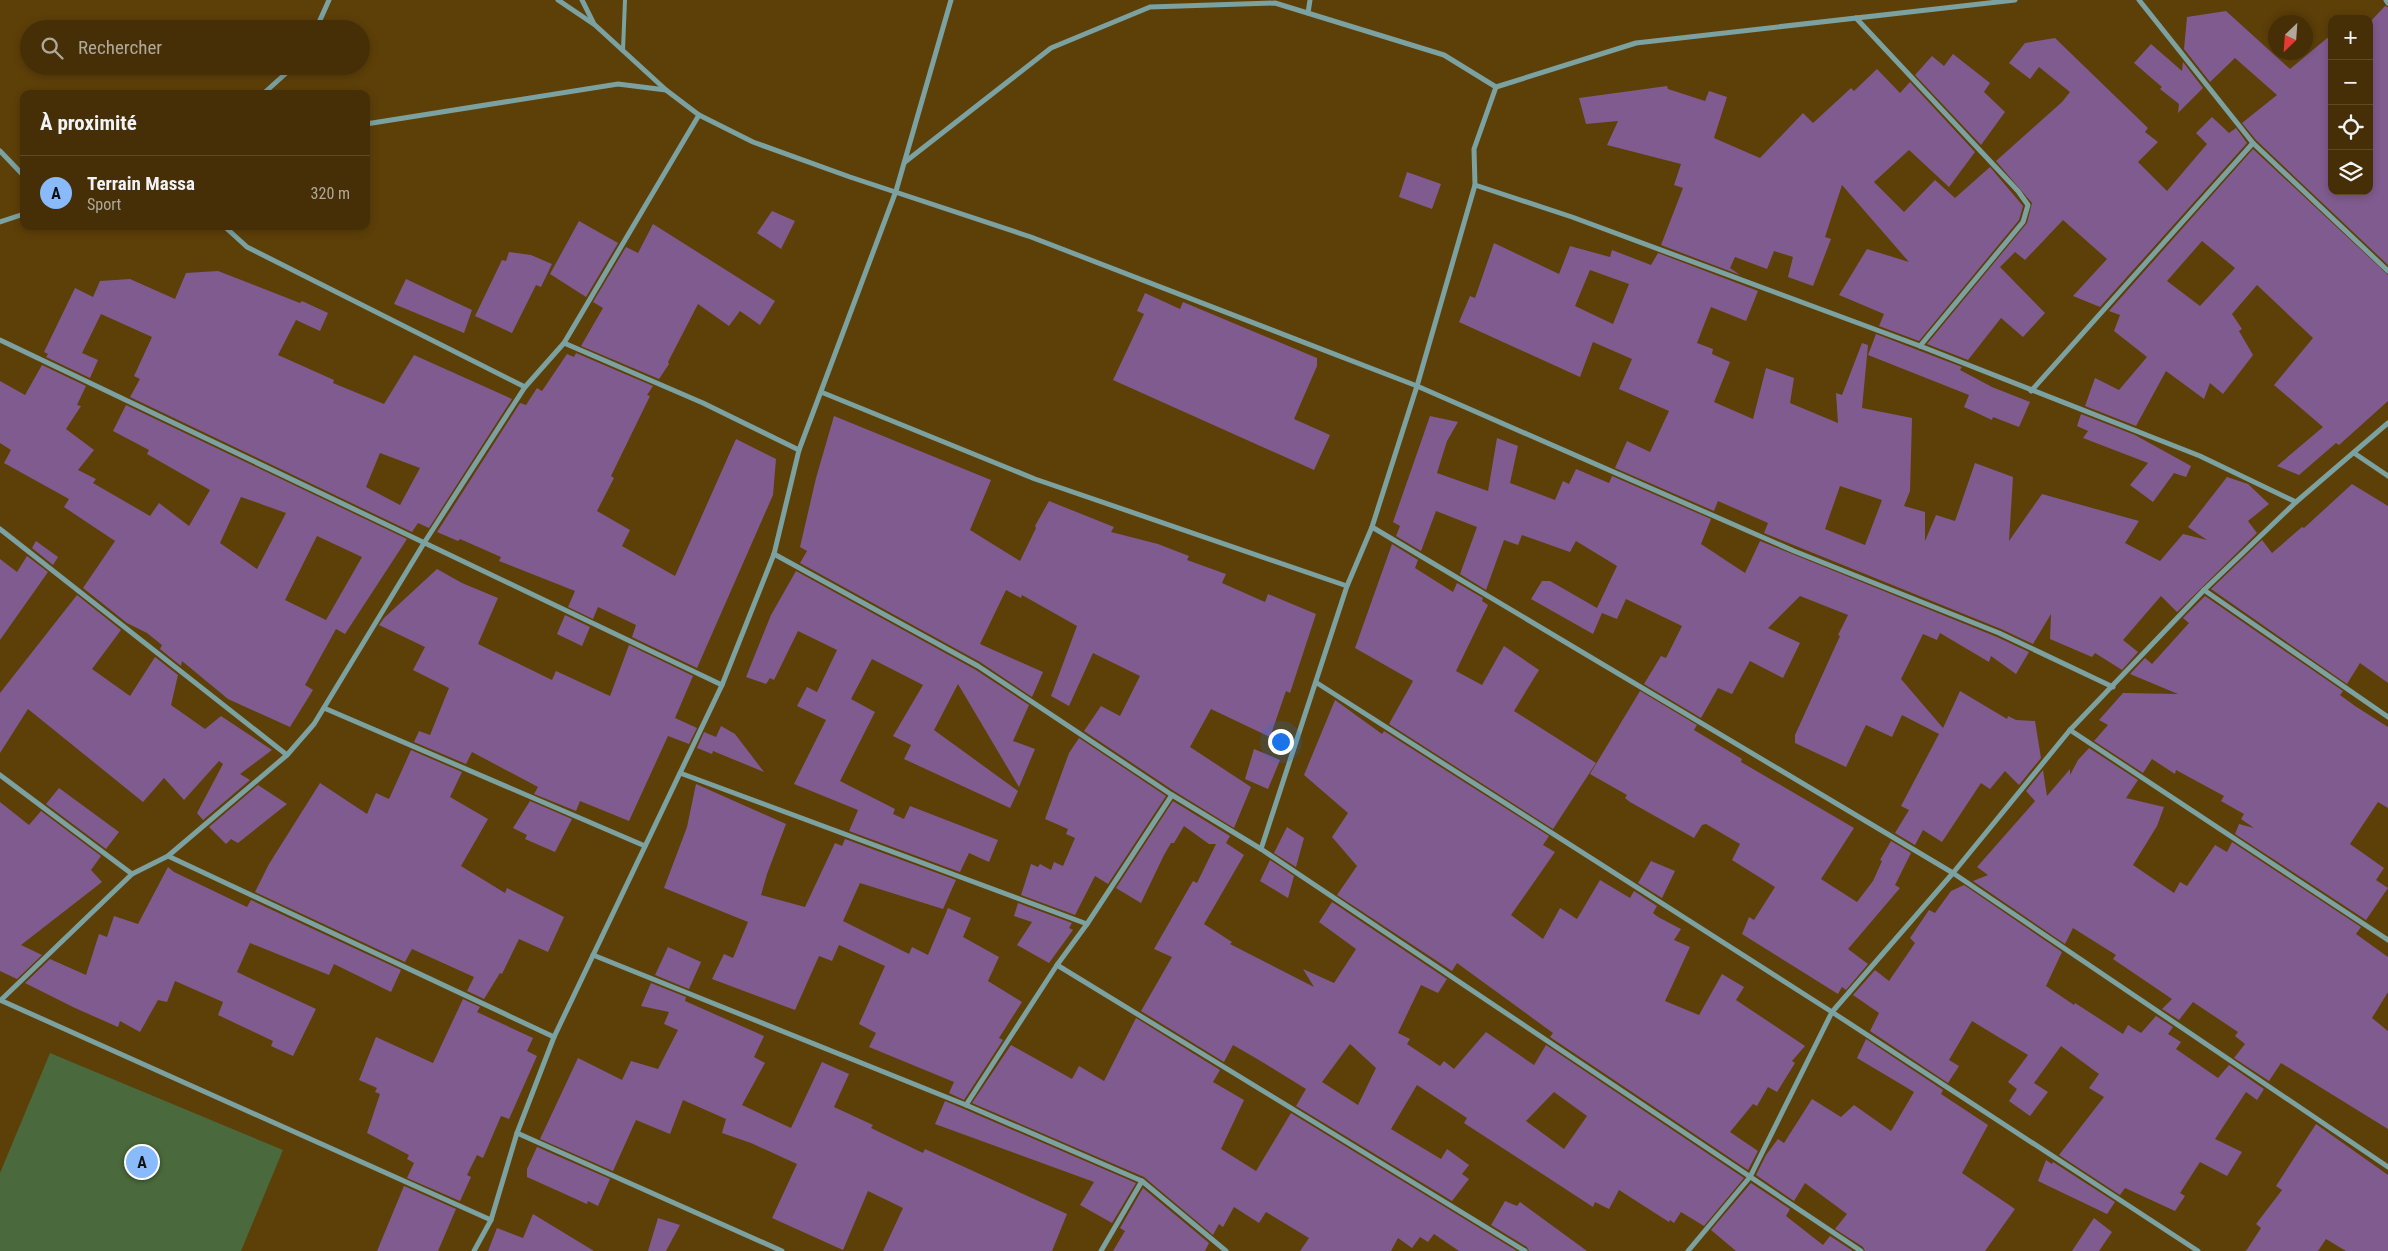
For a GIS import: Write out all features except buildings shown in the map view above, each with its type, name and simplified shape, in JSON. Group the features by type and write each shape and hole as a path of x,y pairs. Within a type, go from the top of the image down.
{"street":[{"path":"320,20 328,0"},
{"path":"558,0 595,25 666,90 699,115 753,142 1031,237 1417,386 1794,551 1999,633 2113,687"},
{"path":"582,0 595,25"},
{"path":"474,1251 491,1220 517,1133 554,1037 722,685 774,554 799,450 896,191 951,0"},
{"path":"1308,13 1310,0"},
{"path":"1496,88 1636,43 2015,0"},
{"path":"2139,0 2253,143 2388,271"},
{"path":"904,162 1050,48 1150,7 1275,3 1444,55 1496,88"},
{"path":"1856,18 2018,190 2028,205 2022,222 1920,346"},
{"path":"267,90 284,75"},
{"path":"370,123 618,84 666,90"},
{"path":"1262,849 1317,683 1346,586 1372,527 1417,386 1475,185 1474,149 1496,88"},
{"path":"491,1220 0,1000 132,874 168,856 287,756 314,724 424,543 525,387 564,343 699,115"},
{"path":"2031,391 2253,143"},
{"path":"0,151 20,172"},
{"path":"1475,185 1599,227 1920,346 2200,456 2296,502"},
{"path":"0,222 20,215"},
{"path":"228,230 247,247 525,387"},
{"path":"0,340 722,685"},
{"path":"564,343 703,403 799,450"},
{"path":"821,392 1035,479 1346,586"},
{"path":"1688,1251 1750,1177 1832,1012 1953,873 2070,730 2204,590 2296,502 2388,423"},
{"path":"2354,453 2388,476"},
{"path":"1372,527 1953,873 2388,1167"},
{"path":"0,529 287,756"},
{"path":"774,554 978,666 1172,795 1262,849 1861,1251"},
{"path":"2204,590 2388,717"},
{"path":"1317,683 1832,1012 2198,1251"},
{"path":"324,708 645,846"},
{"path":"2070,730 2388,940"},
{"path":"680,773 1087,924"},
{"path":"0,775 132,874"},
{"path":"966,1105 1057,965 1087,924 1172,795"},
{"path":"168,856 554,1037"},
{"path":"593,955 966,1105 1142,1181 1226,1251"},
{"path":"1057,965 1525,1251"},
{"path":"517,1133 782,1251"},
{"path":"1101,1251 1142,1181"}],"lane":[{"path":"623,50 625,0"}],"green space":[{"path":"50,1053 283,1150 241,1251 0,1251 0,1173"}],"place":[{"name":"Terrain Massa","path":"142,1162"}]}
